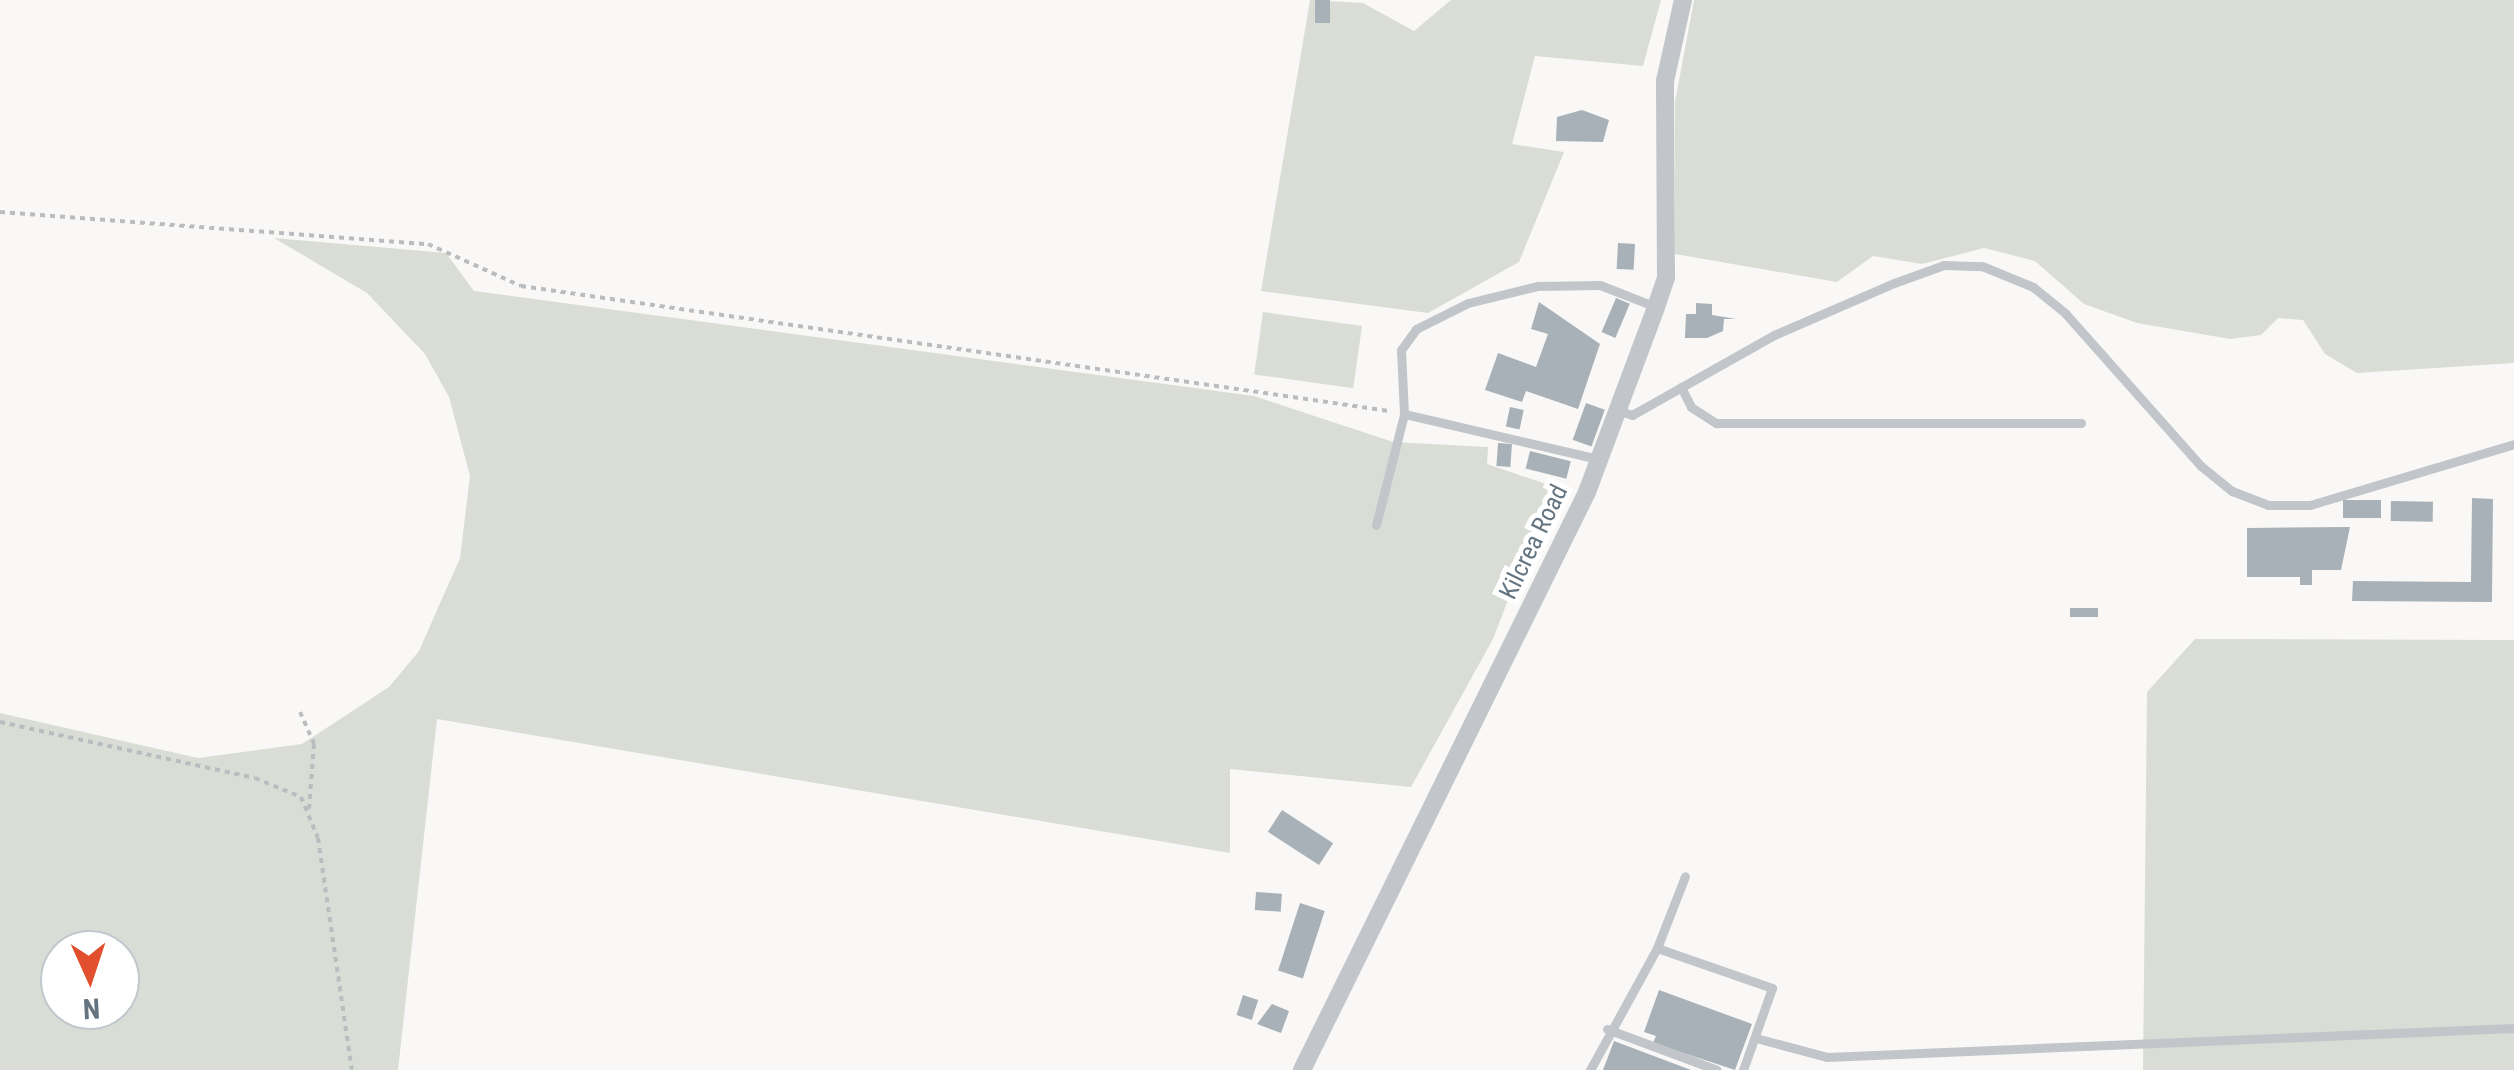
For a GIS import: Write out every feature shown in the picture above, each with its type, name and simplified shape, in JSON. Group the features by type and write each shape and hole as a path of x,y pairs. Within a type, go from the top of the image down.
{"street":[{"name":"Kilcrea Road","path":"1302,1070 1599,459 1656,307 1666,278 1665,81 1683,0"}],"lane":[{"path":"1617,410 1632,415 1894,283 1944,265 1982,266 2033,287 2065,313 2201,466 2232,491 2268,504 2310,505 2514,444"},
{"path":"1376,526 1404,414 1400,350 1416,329 1468,302 1537,286 1600,285 1656,307"},
{"path":"1681,387 1690,407 1716,424 2081,422"},
{"path":"1404,414 1599,459"},
{"path":"1590,1070 1608,1029 1657,948 1684,876"},
{"path":"1657,948 1772,988 1743,1070"},
{"path":"1756,1038 1826,1057 2514,1028"},
{"path":"1608,1029 1717,1070"}],"path":[{"path":"0,212 428,244 520,286 1404,414"},
{"path":"300,712 314,744 309,810 346,990 352,1070"},
{"path":"0,722 256,778 288,790 309,810"}],"shaded area":[{"path":"1310,0 1363,3 1414,31 1451,0 1661,0 1643,66 1535,56 1512,144 1564,152 1519,262 1428,313 1261,291"},
{"path":"1694,0 2514,0 2514,363 2357,373 2325,354 2303,320 2278,318 2261,335 2230,339 2137,323 2084,304 2035,261 1984,248 1922,264 1873,256 1837,282 1675,254 1675,102"},
{"path":"274,238 446,253 474,291 1254,396 1393,442 1488,447 1487,464 1552,486 1493,639 1411,787 1230,769 1230,853 437,719 398,1070 0,1070 0,713 198,758 302,744 389,687 419,651 460,558 470,476 449,397 425,354 367,293"},
{"path":"1263,312 1362,326 1353,388 1254,374"},
{"path":"2195,639 2514,640 2514,1070 2143,1070 2147,692"}],"building":[{"path":"1315,0 1330,0 1330,23 1315,23"},
{"path":"1582,110 1609,120 1603,142 1556,141 1557,117"},
{"path":"1618,243 1635,244 1634,270 1617,269"},
{"path":"1616,298 1630,304 1615,338 1602,332"},
{"path":"1539,302 1600,344 1578,409 1526,391 1522,402 1485,390 1498,353 1536,367 1548,334 1531,329"},
{"path":"1696,303 1712,304 1712,315 1736,319 1724,319 1723,331 1707,338 1685,338 1686,314 1696,314"},
{"path":"1586,403 1605,410 1591,446 1573,440"},
{"path":"1510,407 1524,410 1520,429 1506,427"},
{"path":"1498,443 1512,444 1510,467 1496,466"},
{"path":"1530,451 1571,461 1566,479 1526,468"},
{"path":"2472,498 2493,499 2492,602 2352,601 2353,581 2471,582"},
{"path":"2343,500 2381,500 2381,518 2343,518"},
{"path":"2391,501 2433,502 2433,522 2391,521"},
{"path":"2350,527 2341,570 2312,570 2312,585 2300,585 2300,577 2247,577 2247,528"},
{"path":"2070,608 2098,608 2098,617 2070,617"},
{"path":"1282,810 1333,843 1319,865 1268,832"},
{"path":"1256,892 1282,894 1281,912 1255,910"},
{"path":"1300,903 1325,911 1303,979 1278,971"},
{"path":"1659,990 1752,1024 1735,1070 1653,1043 1656,1036 1644,1032"},
{"path":"1243,995 1258,1000 1252,1020 1237,1015"},
{"path":"1272,1004 1289,1011 1281,1033 1257,1024"},
{"path":"1614,1041 1691,1070 1603,1070"}]}
